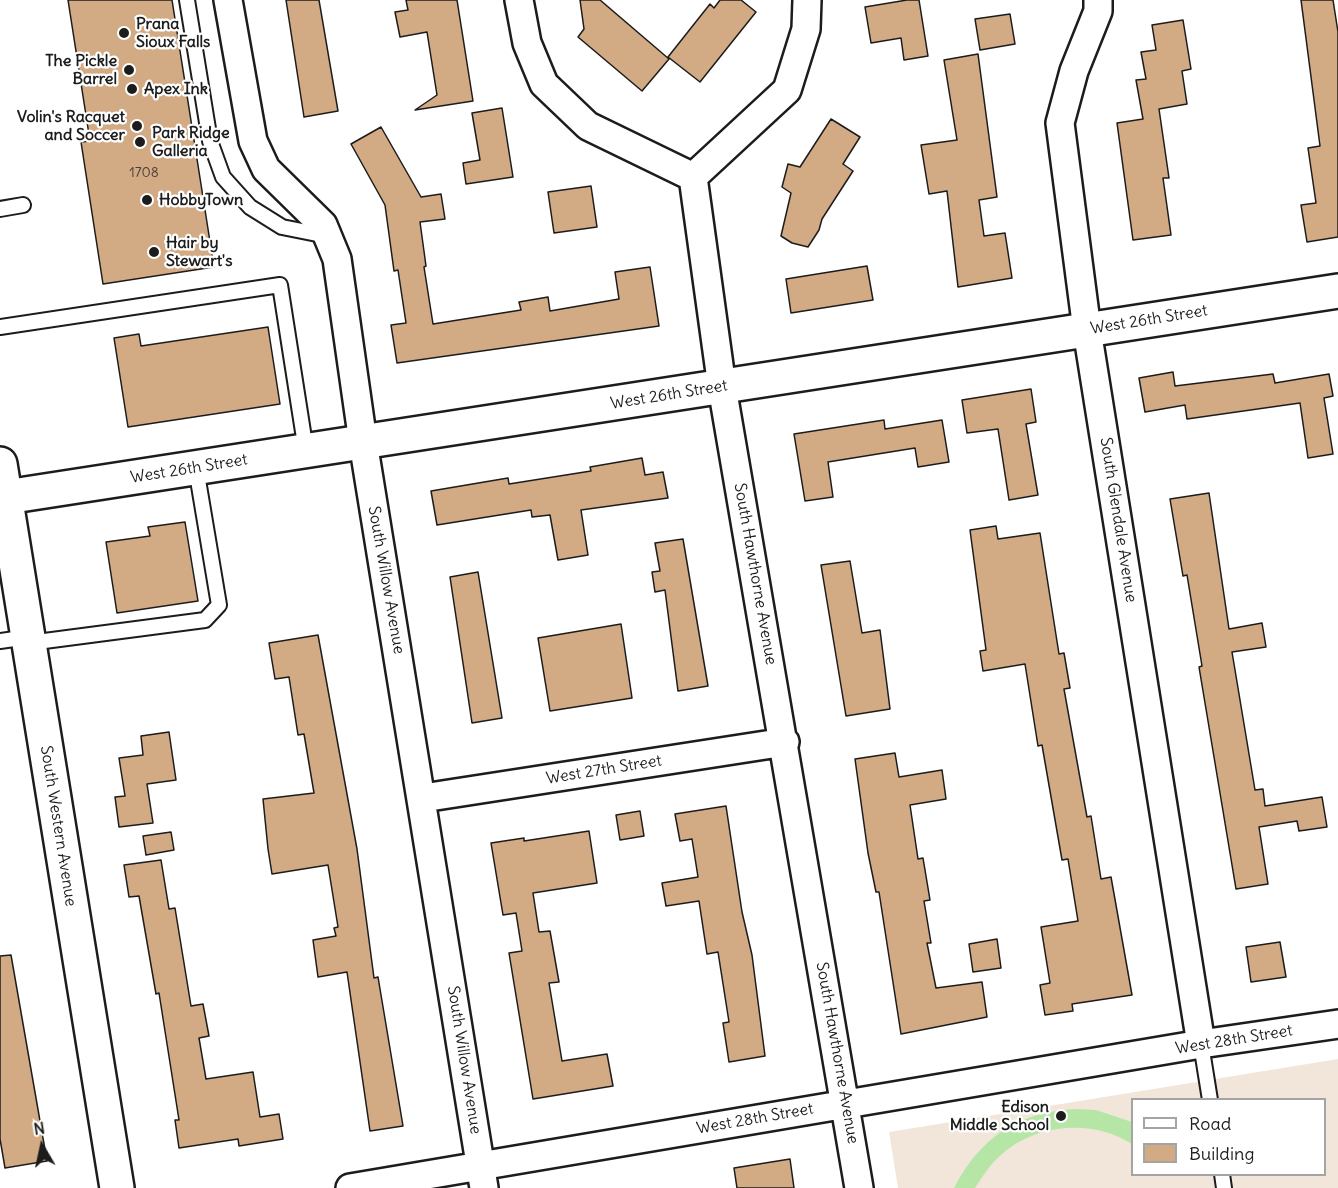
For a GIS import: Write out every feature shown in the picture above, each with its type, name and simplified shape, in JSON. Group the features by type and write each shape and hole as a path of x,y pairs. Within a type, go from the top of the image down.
{"main road":[{"name":"West 26th Street","path":"3,498 1338,291"},
{"name":"South Western Avenue","path":"0,464 8,568 19,640 117,1188"}],"street":[{"name":"South Willow Avenue","path":"228,0 253,141 266,169 323,225 336,259 363,442 423,798 483,1177"},
{"path":"519,0 527,43 544,84 588,126 693,177 787,90 806,29 807,0"},
{"name":"South Glendale Avenue","path":"1098,0 1098,11 1074,71 1060,123 1088,330 1202,1044"},
{"name":"South Hawthorne Avenue","path":"693,177 722,387 785,742 860,1188"},
{"name":"West 27th Street","path":"423,798 785,742"},
{"name":"West 28th Street","path":"350,1188 483,1177 846,1104 1202,1044 1338,1024"}],"lane":[{"path":"187,0 210,141 223,177 250,207 282,227 327,236"},
{"path":"0,209 23,205"},
{"path":"0,327 280,285 306,451"},
{"path":"19,640 205,620 219,605 196,468"},
{"path":"1202,1044 1210,1098"}],"shaded area":[{"name":"Edison Middle School","path":"1338,1059 1338,1188 898,1188 889,1132"}],"green space":[{"path":"1096,1110 1131,1122 1131,1143 1117,1136 1083,1128 1048,1131 1015,1144 990,1166 975,1188 954,1188 976,1155 1003,1130 1036,1115 1055,1111"}],"building":[{"name":"Park Ridge Galleria","path":"68,0 172,0 214,267 103,284 81,142 90,141"},
{"path":"286,0 319,0 338,111 304,117"},
{"path":"406,0 457,0 473,101 415,110 437,95 427,32 400,37 395,12 408,10"},
{"path":"580,0 600,0 669,59 642,91 578,37 584,29"},
{"path":"720,0 741,0 756,12 700,82 668,57 710,4 714,8"},
{"path":"919,0 928,56 904,60 901,38 871,43 865,7"},
{"path":"1301,0 1333,0 1338,32 1338,237 1307,242 1301,205 1316,203 1308,148 1320,146"},
{"path":"1010,14 1015,44 980,50 975,19"},
{"path":"1183,20 1191,69 1182,71 1187,104 1159,109 1169,178 1163,178 1171,235 1133,240 1117,123 1143,119 1136,80 1146,79 1141,52 1156,50 1152,25"},
{"path":"978,54 997,197 979,200 984,236 1005,233 1012,278 958,287 947,191 929,194 921,145 957,140 944,60"},
{"path":"502,108 513,177 466,184 463,163 480,160 472,113"},
{"path":"831,119 860,137 843,164 853,171 822,219 819,230 808,247 792,243 781,236 791,193 782,187 788,164 800,167"},
{"path":"381,127 421,197 441,194 445,219 420,222 433,324 521,310 519,302 548,297 550,311 619,299 615,272 650,267 659,326 397,363 391,325 406,323 398,270 394,271 385,205 351,144"},
{"path":"591,186 597,227 554,233 548,192"},
{"path":"867,266 873,300 791,313 786,279"},
{"path":"268,327 280,404 128,427 114,338 139,334 141,346"},
{"path":"1173,372 1175,386 1273,374 1275,383 1329,374 1333,396 1324,398 1333,454 1308,458 1300,403 1187,419 1185,405 1145,412 1139,378"},
{"path":"1031,389 1036,422 1026,424 1038,495 1009,500 998,429 967,433 962,400"},
{"path":"884,420 885,429 942,420 949,462 918,467 915,448 828,462 833,497 805,501 794,434"},
{"path":"642,458 645,475 663,472 668,498 581,510 588,555 558,560 550,515 532,517 531,510 437,525 431,491 508,478 509,484 591,471 590,467"},
{"path":"1209,493 1229,629 1262,623 1266,647 1232,652 1255,790 1263,789 1265,806 1322,797 1327,827 1299,831 1297,821 1259,827 1268,884 1236,889 1199,667 1202,666 1187,575 1183,576 1170,499"},
{"path":"185,522 198,601 117,613 106,542 150,536 148,527"},
{"path":"996,526 998,539 1040,533 1059,654 1064,653 1070,688 1064,689 1087,817 1091,816 1101,879 1111,877 1132,995 1072,1004 1073,1011 1045,1015 1040,985 1050,983 1041,927 1078,921 1068,859 1062,860 1042,745 1038,746 1025,664 983,671 980,651 986,650 970,530"},
{"path":"683,539 708,686 678,691 665,590 655,592 652,572 660,571 655,543"},
{"path":"850,561 862,633 880,630 890,709 846,716 821,565"},
{"path":"478,572 502,718 472,723 450,577"},
{"path":"621,624 632,698 550,711 538,638"},
{"path":"318,635 357,849 374,978 378,977 403,1126 370,1131 347,972 318,977 313,940 336,936 334,928 338,927 328,865 272,874 268,849 263,799 314,793 304,734 298,735 289,677 275,679 269,643"},
{"path":"169,732 176,780 147,784 153,823 119,827 115,797 125,796 119,758 143,755 141,736"},
{"path":"895,753 899,777 942,770 946,799 910,805 918,859 923,858 930,900 924,901 931,943 927,943 936,988 982,982 987,1017 901,1034 879,892 876,892 868,853 855,759"},
{"path":"726,806 742,912 752,955 765,1056 729,1062 723,1023 729,1022 718,952 707,954 699,901 666,906 662,883 698,877 692,839 680,841 675,814"},
{"path":"640,811 644,836 620,840 616,815"},
{"path":"589,831 597,883 533,893 539,932 550,931 559,982 549,983 562,1061 607,1054 613,1086 533,1099 509,953 522,951 516,913 503,915 491,843 524,838 524,841"},
{"path":"171,832 174,850 146,855 143,836"},
{"path":"161,860 169,909 175,908 191,1006 203,1004 209,1036 199,1038 206,1079 253,1072 260,1117 279,1114 283,1139 239,1146 238,1139 179,1148 175,1120 179,1120 159,993 156,994 139,896 129,897 124,865"},
{"path":"997,939 1001,968 973,972 969,944"},
{"path":"1280,942 1286,977 1251,982 1246,947"},
{"path":"11,955 47,1161 5,1168 0,1139 0,956"},
{"path":"790,1159 794,1188 737,1188 734,1168"}],"place":[{"name":"Prana Sioux Falls","path":"124,33"},
{"name":"The Pickle Barrel","path":"129,70"},
{"name":"Apex Ink","path":"132,89"},
{"name":"Volin's Racquet and Soccer","path":"137,126"},
{"name":"Park Ridge Galleria","path":"140,142"},
{"name":"HobbyTown","path":"147,200"},
{"name":"Hair by Stewart's","path":"154,252"},
{"name":"Edison Middle School","path":"1061,1116"}]}
